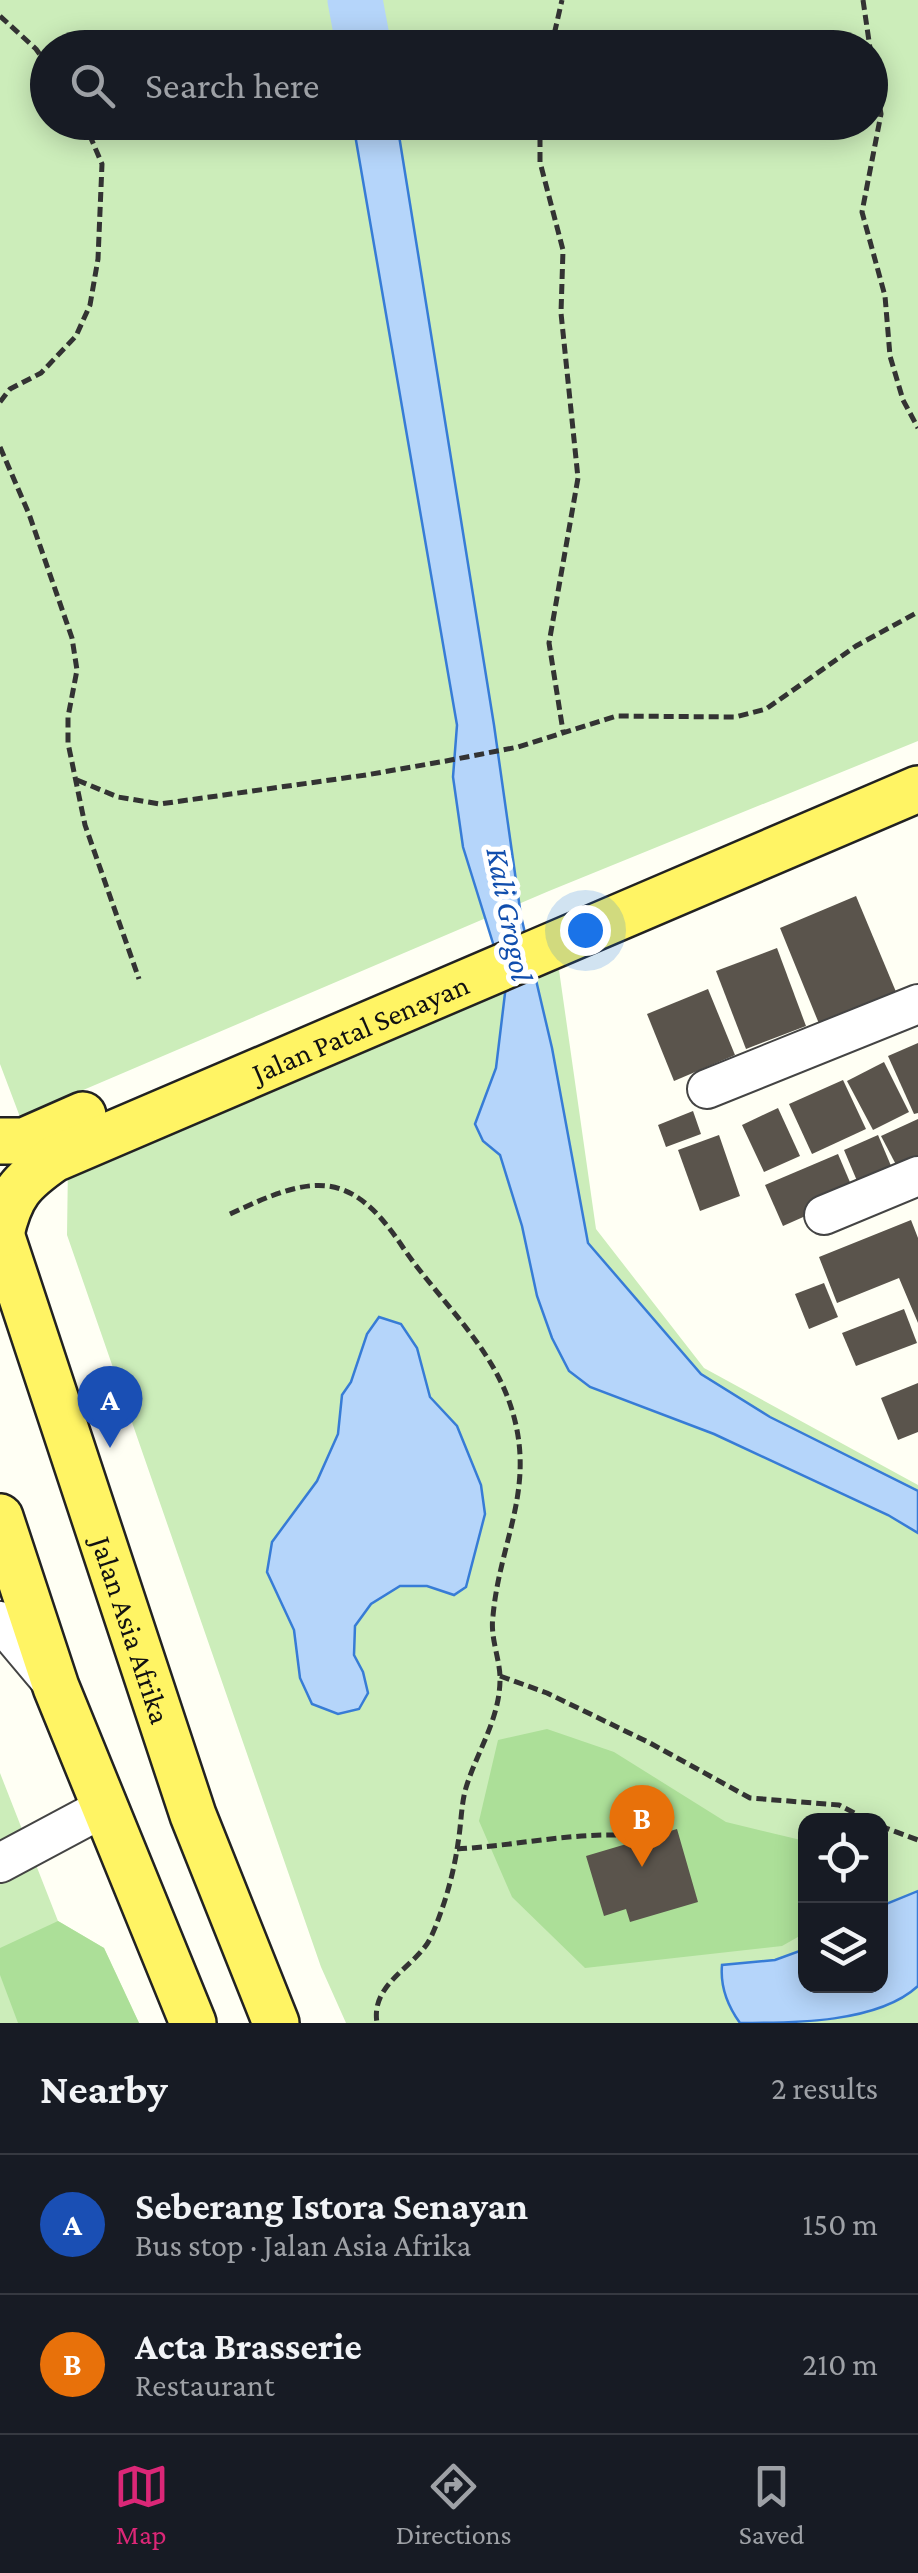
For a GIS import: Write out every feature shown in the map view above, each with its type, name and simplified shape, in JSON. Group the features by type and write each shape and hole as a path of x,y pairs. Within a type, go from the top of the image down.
{"main road":[{"name":"Jalan Patal Senayan","path":"568,926 918,766"},
{"name":"Jalan Patal Senayan","path":"0,1142 24,1140 918,789"},
{"name":"Jalan Patal Senayan","path":"0,1233 8,1202 34,1172 54,1159 490,957"},
{"name":"Jalan Asia Afrika","path":"0,1233 193,1815 276,2023"},
{"path":"0,1516 56,1687 193,2023"}],"street":[{"path":"708,1089 918,1004"},
{"path":"824,1214 918,1176"},
{"path":"0,1621 56,1687"},
{"path":"0,1862 104,1808"}],"path":[{"path":"556,30 562,0"},
{"path":"862,0 867,30"},
{"path":"0,16 30,44"},
{"path":"0,402 10,389 41,373 76,336 90,305 98,259 102,164 92,140"},
{"path":"540,140 540,162 563,250 561,313 578,478 548,644 563,731"},
{"path":"876,140 862,212 884,296 890,356 903,400 918,428"},
{"path":"0,446 29,514 72,638 77,670 68,718 68,743 86,825 139,980"},
{"path":"77,780 118,798 160,804 446,761 518,746 617,716 734,717 766,709 856,646 918,612"},
{"path":"230,1214 282,1190 309,1184 341,1187 384,1218 419,1271 490,1360 510,1403 519,1444 521,1490 492,1618 500,1676 494,1720 465,1792 457,1850 442,1911 427,1943 384,1986 375,2012 377,2023"},
{"path":"500,1676 548,1693 750,1798 839,1805 854,1813"},
{"path":"888,1829 918,1840"},
{"path":"457,1850 514,1846 573,1834 618,1835"}],"green space":[{"path":"0,0 918,0 918,741 549,891 20,1117 0,1064"},
{"path":"557,956 596,1229 704,1368 918,1485 918,2023 346,2023 321,1967 67,1235 68,1164"},
{"path":"547,1729 614,1752 726,1822 798,1839 798,1937 782,1946 585,1968 512,1897 479,1821 498,1740"},
{"path":"0,1773 58,1921 104,1948 139,2023 0,2023"},
{"path":"58,1921 104,1948 139,2023 18,2023 0,1975 0,1948"}],"water":[{"path":"356,140 400,140 521,916 552,1048 588,1243 701,1374 770,1417 918,1491 918,1533 888,1515 714,1434 590,1387 569,1371 537,1296 522,1226 500,1155 483,1141 475,1124 496,1068 506,985 463,847 453,777 457,725"},
{"path":"379,1317 401,1324 417,1348 430,1397 457,1426 481,1485 485,1514 466,1587 454,1595 427,1586 400,1586 371,1604 355,1626 354,1655 368,1693 359,1709 338,1714 312,1704 300,1678 294,1630 267,1572 272,1542 317,1481 338,1434 342,1395 351,1382 367,1334"},
{"path":"918,1891 918,1986 901,1998 858,2014 810,2021 740,2023 725,1995 722,1965 775,1960 798,1952 798,1993 888,1993 888,1903"}],"building":[{"path":"856,896 899,999 822,1031 780,928"},
{"path":"777,948 806,1026 746,1049 716,971"},
{"path":"708,989 735,1055 674,1081 647,1014"},
{"path":"918,1043 918,1113 914,1114 888,1056"},
{"path":"884,1062 909,1112 873,1130 847,1081"},
{"path":"843,1080 866,1129 812,1154 789,1104"},
{"path":"778,1108 800,1156 764,1172 742,1125"},
{"path":"693,1111 701,1134 666,1147 658,1125"},
{"path":"918,1119 918,1173 903,1178 881,1136"},
{"path":"719,1135 740,1196 700,1211 678,1150"},
{"path":"878,1135 897,1180 863,1195 844,1150"},
{"path":"838,1154 855,1194 783,1226 765,1185"},
{"path":"911,1220 918,1238 918,1323 899,1278 837,1303 819,1257"},
{"path":"824,1283 838,1317 809,1329 795,1294"},
{"path":"904,1309 917,1343 856,1366 842,1333"},
{"path":"918,1383 918,1432 898,1440 881,1398"},
{"path":"677,1829 698,1902 630,1922 626,1909 604,1916 586,1856"}],"waterway":[{"name":"Kali Grogol","path":"355,0 361,30"}],"place":[{"name":"Seberang Istora Senayan","path":"110,1448"},
{"name":"Acta Brasserie","path":"642,1867"}]}
